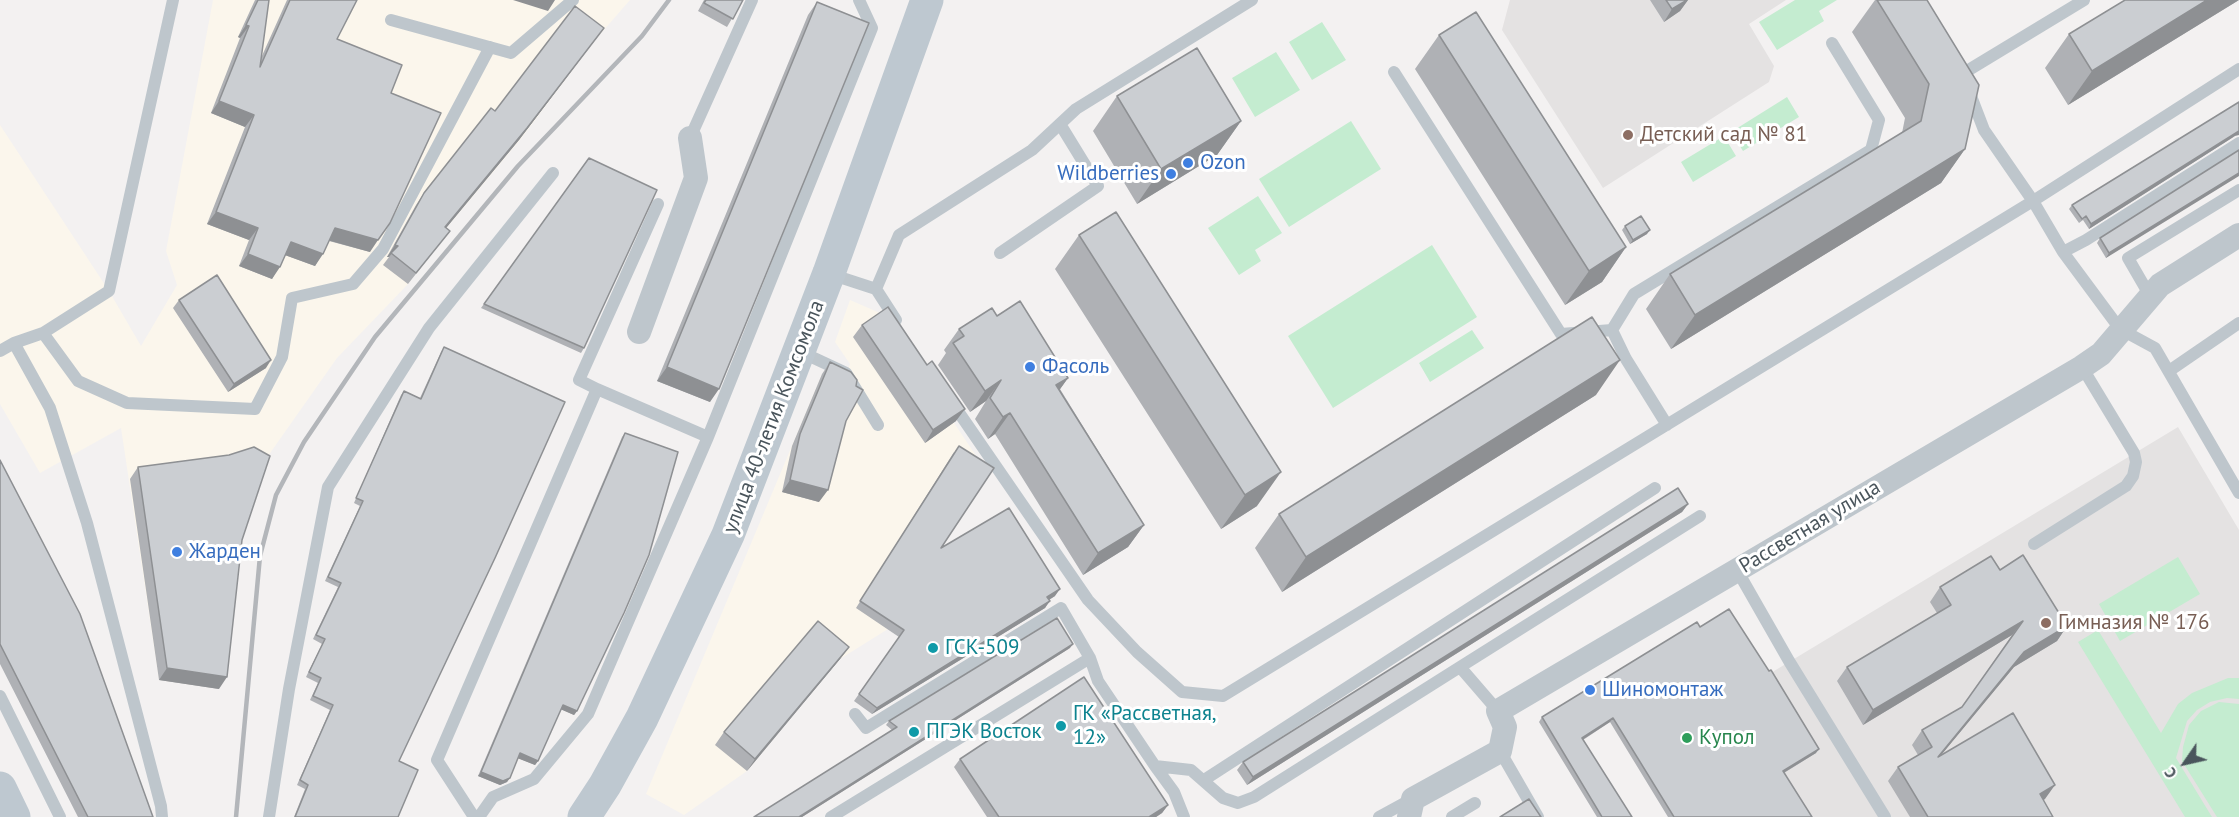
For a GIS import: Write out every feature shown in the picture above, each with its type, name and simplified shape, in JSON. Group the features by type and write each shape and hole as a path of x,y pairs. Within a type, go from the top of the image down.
{"main road":[{"name":"улица 40-летия Комсомола","path":"584,817 605,785 642,718 728,535 800,351 927,0"},
{"path":"0,788 14,817"}],"street":[{"path":"639,332 696,178 690,138"},
{"name":"Рассветная улица","path":"1498,711 2082,367 2101,354 2120,329 2160,285 2239,235"},
{"path":"1411,808 1500,751 1505,727 1498,711"}],"lane":[{"path":"0,351 14,342 43,333 109,291 173,0"},
{"path":"392,20 511,53 573,0"},
{"path":"690,138 752,0"},
{"path":"479,817 493,797 534,779 588,714 708,437 872,27 859,0"},
{"path":"876,289 899,235 1032,150 1076,109 1252,0"},
{"path":"2084,0 1960,69 1984,130 2033,201 2063,252 2120,329 2155,348 2239,494"},
{"path":"1612,330 1634,294 1871,150 1879,120 1832,43"},
{"path":"43,333 78,381 127,403 255,408 282,357 292,298 353,284 383,249 490,47"},
{"path":"948,397 1088,600 1137,652 1182,692 1223,696 2033,201 2239,69"},
{"path":"1394,72 1561,334 1612,330"},
{"path":"1000,253 1098,186 1060,124"},
{"path":"2063,252 2086,240 2239,143"},
{"path":"269,817 289,689 328,487 429,328 553,173"},
{"path":"2150,296 2128,258 2239,190"},
{"path":"658,204 579,380 708,437"},
{"path":"829,273 876,289 902,329"},
{"path":"2169,371 2239,323"},
{"path":"1612,330 1626,359 1667,425"},
{"path":"14,342 50,408 87,523 162,817"},
{"path":"800,351 846,373 879,425"},
{"path":"2034,544 2126,486 2133,476 2136,462 2134,453 2082,367"},
{"path":"474,817 437,760 597,389"},
{"path":"1204,780 1655,488"},
{"path":"1155,766 1191,770 1223,798 1238,803 1250,799 1700,516"},
{"path":"1737,570 1789,661 1885,817"},
{"path":"855,714 866,728 1061,608 1090,658 1098,681 1174,792 1184,817"},
{"path":"831,817 1090,658"},
{"path":"1460,667 1498,711"},
{"path":"0,696 60,817"},
{"path":"1500,751 1538,817"},
{"path":"1452,817 1475,803"},
{"path":"1379,817 1411,808"}],"shaded area":[{"path":"213,0 630,0 596,39 520,140 439,237 408,284 337,358 268,456 233,552 219,689 159,680 121,428 40,473 0,404 0,125 109,291 141,346 177,285 166,251"},
{"name":"Детский сад № 81","path":"1510,0 1786,0 1749,24 1774,66 1769,82 1603,188 1502,30"},
{"path":"850,300 880,313 989,475 888,629 840,659 747,771 684,815 646,794 822,374 846,373 850,364 835,342"},
{"name":"Гимназия № 176","path":"2178,427 2239,530 2239,817 1810,817 1736,694"}],"green space":[{"path":"1795,0 1837,0 1819,11 1824,21 1777,50 1759,22"},
{"path":"1322,22 1346,60 1312,80 1289,42"},
{"path":"1276,52 1300,90 1255,117 1232,78"},
{"path":"1787,97 1799,117 1743,151 1731,132"},
{"path":"1351,121 1381,169 1289,227 1259,179"},
{"path":"1724,136 1736,156 1693,182 1681,162"},
{"path":"1258,196 1282,233 1255,250 1261,261 1239,275 1208,228"},
{"path":"1432,245 1477,317 1333,408 1288,336"},
{"path":"1472,330 1484,348 1430,382 1419,363"},
{"path":"2178,557 2200,594 2120,641 2099,604"},
{"path":"2098,630 2161,733 2178,704 2192,693 2228,678 2239,678 2239,699 2227,698 2210,702 2197,710 2187,721 2176,758 2212,817 2185,817 2078,642"},
{"path":"2219,702 2239,704 2239,817 2217,817 2182,761 2189,725 2201,711"}],"building":[{"path":"258,0 269,0 260,67 290,0 357,0 337,39 402,65 391,93 441,113 390,223 378,240 335,228 323,254 291,242 280,267 248,254 258,228 216,212 254,115 219,101 249,26 246,25"},
{"path":"706,0 743,0 733,19 704,3"},
{"path":"1666,0 1687,0 1672,9"},
{"path":"1877,0 1927,0 1979,85 1965,149 1695,315 1670,274 1921,121 1929,84"},
{"path":"2125,0 2207,0 2092,71 2069,34"},
{"path":"817,2 869,23 719,389 667,367"},
{"path":"575,6 604,28 527,128 445,227 450,231 416,273 391,253 398,246 395,245 424,193 491,108 495,111"},
{"path":"1476,12 1626,247 1589,271 1439,35"},
{"path":"1197,48 1241,121 1161,169 1117,96"},
{"path":"2239,102 2239,131 2091,224 2086,216 2082,219 2072,205"},
{"path":"2239,150 2239,173 2109,253 2100,238"},
{"path":"589,158 657,190 584,348 484,304"},
{"path":"1116,212 1281,472 1245,495 1079,235"},
{"path":"1641,216 1650,230 1633,240 1625,226"},
{"path":"217,275 271,360 234,384 179,300"},
{"path":"1020,301 1068,378 1056,385 1144,525 1098,553 1010,413 1003,417 990,398 1001,380 985,391 953,343 964,336 959,329 992,308 997,316"},
{"path":"888,307 927,365 932,361 965,409 933,430 862,325"},
{"path":"1592,317 1620,360 1306,557 1279,514"},
{"path":"444,347 565,402 495,558 399,761 418,770 398,817 295,817 308,785 300,780 333,705 313,696 321,678 309,672 325,639 316,635 341,583 328,577 363,501 356,498 404,391 421,399"},
{"path":"830,362 851,372 857,380 856,386 863,390 846,421 828,490 790,480 800,434"},
{"path":"625,433 678,452 649,555 577,711 563,705 538,761 520,753 510,778 503,781 481,772"},
{"path":"959,446 994,468 941,548 1009,508 1060,589 1047,597 1050,601 877,708 859,694 904,630 860,601"},
{"path":"254,447 270,456 242,540 227,677 167,668 138,467 229,455"},
{"path":"0,460 80,614 153,817 88,817 0,644"},
{"path":"1678,488 1688,504 1253,777 1243,762"},
{"path":"2023,555 2067,626 2024,652 1938,757 2013,713 2055,785 2040,794 2053,817 1928,817 1898,767 1932,747 1922,730 1962,707 2023,621 1873,710 1847,667 1951,605 1940,587 1991,556 2000,570"},
{"path":"1729,609 1769,671 1771,670 1819,749 1783,771 1812,817 1674,817 1613,718 1582,738 1632,817 1602,817 1542,717 1697,622 1700,627"},
{"name":"ПГЭК Восток","path":"1057,618 1073,644 799,817 754,817 897,727 889,721"},
{"path":"818,621 849,647 755,759 724,732"},
{"name":"ГК «Рассветная, 12»","path":"1084,677 1168,805 1149,817 999,817 960,759"},
{"path":"1529,799 1541,817 1500,817"}],"railway":[{"path":"236,817 260,556 276,495 304,442 375,337 518,166 642,36 669,0"}],"place":[{"name":"Детский сад № 81","path":"1628,135"},
{"name":"Ozon","path":"1188,163"},
{"name":"Wildberries","path":"1171,174"},
{"name":"Фасоль","path":"1030,367"},
{"name":"Жарден","path":"177,552"},
{"name":"Гимназия № 176","path":"2046,623"},
{"name":"ГСК-509","path":"933,648"},
{"name":"Шиномонтаж","path":"1590,690"},
{"name":"ГК «Рассветная, 12»","path":"1061,726"},
{"name":"ПГЭК Восток","path":"914,732"},
{"name":"Купол","path":"1687,738"}]}
